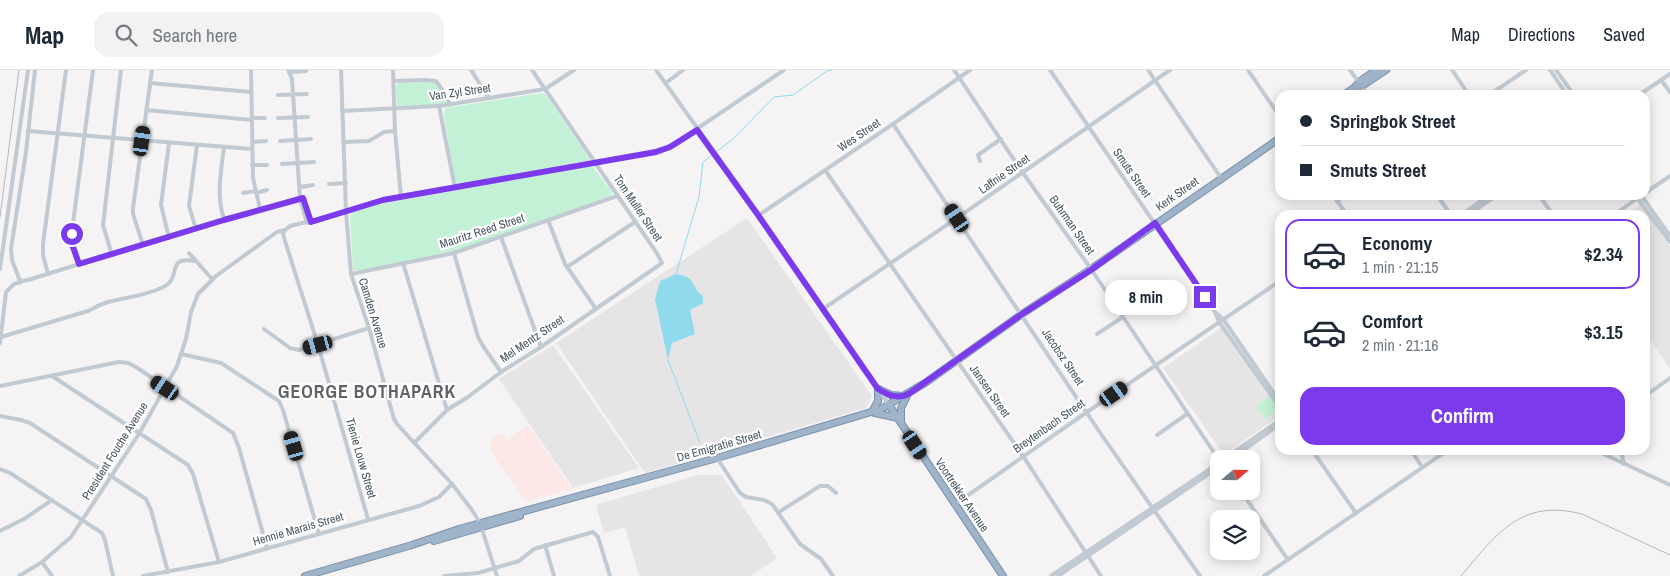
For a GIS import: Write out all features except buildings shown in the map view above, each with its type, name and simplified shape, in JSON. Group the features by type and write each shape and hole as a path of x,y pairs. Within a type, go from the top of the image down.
{"highway":[{"path":"1351,90 1376,70"},
{"path":"1358,85 1386,70"},
{"name":"Kerk Street","path":"890,406 1022,314 1091,270 1155,223 1275,141"},
{"path":"878,389 890,395 907,394 901,408 900,421 872,413 878,401 878,389"},
{"name":"De Emigratie Street","path":"305,576 544,509 554,504 872,413 890,406"},
{"name":"Voortrekker Avenue","path":"890,406 954,505 1003,576"}],"street":[{"path":"0,269 28,70"},
{"path":"22,281 15,269 11,249 26,152 35,70"},
{"path":"48,274 42,244 66,70"},
{"path":"79,264 72,244 72,231 93,70"},
{"path":"112,255 103,225 121,70"},
{"path":"143,245 133,214 133,208 152,70"},
{"path":"251,70 252,165 255,192 260,209"},
{"name":"Camden Avenue","path":"341,70 346,212 351,274 369,328 394,419 396,424 452,484 481,526 497,576"},
{"path":"393,70 395,131 401,197"},
{"path":"471,70 489,98"},
{"name":"Tom Muller Street","path":"532,70 660,257"},
{"name":"Van Zyl Street","path":"342,111 439,106 545,89 574,70"},
{"name":"Voortrekker Avenue","path":"656,70 890,406"},
{"path":"666,84 683,70"},
{"name":"President Fouche Avenue","path":"19,576 42,562 66,543 139,434 165,388 181,354 198,294 212,279 277,232 285,230 290,226 346,212 376,202 664,150 697,130 784,70"},
{"name":"Buhrman Street","path":"954,70 1212,450"},
{"name":"Wes Street","path":"758,215 970,70"},
{"name":"Smuts Street","path":"1050,70 1275,401"},
{"path":"1148,70 1221,178"},
{"name":"Laffnie Street","path":"823,309 1170,70"},
{"path":"1248,70 1275,110"},
{"path":"1350,70 1363,90"},
{"path":"1452,70 1466,90"},
{"path":"1496,90 1526,70"},
{"path":"1550,70 1564,90"},
{"path":"1556,70 1570,90"},
{"path":"306,71 289,71 293,95 300,189 309,222"},
{"path":"1646,90 1670,74"},
{"path":"1661,80 1670,92"},
{"path":"394,82 436,81 450,104"},
{"path":"150,83 251,92"},
{"path":"278,95 307,94"},
{"path":"439,106 455,188"},
{"path":"146,110 252,119 265,118"},
{"path":"278,118 308,117"},
{"name":"Jacobsz Street","path":"893,124 1200,576"},
{"path":"28,131 252,149"},
{"path":"343,142 369,141 384,132 395,131"},
{"path":"280,142 311,139"},
{"path":"980,161 978,155 1001,139"},
{"path":"252,142 266,141"},
{"path":"169,143 161,205 169,238"},
{"path":"196,229 189,206 197,146"},
{"path":"224,147 219,191 220,206 224,220"},
{"path":"282,164 314,162"},
{"path":"252,165 267,165"},
{"name":"Jansen Street","path":"825,170 1023,456 1101,576"},
{"path":"1650,190 1670,176"},
{"path":"329,184 346,183"},
{"path":"300,189 313,185"},
{"path":"243,193 267,190"},
{"name":"Mauritz Reed Street","path":"351,274 454,253 617,196"},
{"path":"0,343 6,292 16,283 302,198"},
{"path":"1468,210 1483,200"},
{"path":"1475,210 1490,200"},
{"path":"1621,210 1634,200"},
{"path":"1642,200 1650,210"},
{"path":"1337,201 1343,210"},
{"path":"1650,210 1670,236"},
{"path":"1650,212 1670,242"},
{"path":"548,220 567,267 596,309"},
{"path":"567,267 635,222"},
{"name":"Tienie Louw Street","path":"285,230 283,234 285,241 318,345 368,519"},
{"path":"501,237 541,347"},
{"path":"189,253 212,279"},
{"path":"454,253 478,336 501,372"},
{"name":"Mel Mentz Street","path":"414,443 447,410 658,267 662,263 660,257"},
{"path":"1,337 167,285 172,280 176,265 187,260 196,261"},
{"path":"403,263 447,410"},
{"name":"Breytenbach Street","path":"954,505 1275,284"},
{"path":"1097,334 1123,317"},
{"name":"Smuts Street","path":"1221,321 1275,395"},
{"path":"264,329 294,350 299,350 369,328"},
{"path":"181,354 221,363 279,401 319,534"},
{"path":"0,386 119,362 128,363 136,367 235,435 267,548"},
{"path":"52,376 190,467 219,562"},
{"path":"1650,392 1670,378"},
{"path":"1157,435 1187,414"},
{"path":"0,416 30,423 136,491 148,502 168,572"},
{"path":"1237,450 1275,423"},
{"path":"1243,450 1275,428"},
{"path":"1315,455 1356,513"},
{"path":"1414,455 1422,467"},
{"path":"1264,576 1440,455"},
{"path":"1605,455 1670,485"},
{"path":"1622,455 1624,464"},
{"path":"717,458 728,477 742,495 768,501 779,512 800,544 821,559 833,576"},
{"path":"1051,576 1086,554 1210,467"},
{"path":"0,469 10,473 94,527 104,536 113,576"},
{"path":"1153,508 1210,473"},
{"name":"Hennie Marais Street","path":"143,576 219,562 419,506 439,497 452,484"},
{"path":"779,512 819,486 826,486 836,493"},
{"path":"0,531 24,519 52,500"},
{"path":"1247,500 1288,560"},
{"path":"444,576 472,575 519,561 533,549 591,532 597,534 610,576"},
{"path":"545,545 554,576"},
{"path":"1058,576 1086,554"},
{"path":"42,562 52,576"}],"shaded area":[{"path":"1641,204 1645,210 1632,210"},
{"path":"1650,217 1670,247 1670,369 1650,339"},
{"path":"747,218 872,396 866,408 645,473 556,343"},
{"path":"1221,328 1275,406 1275,419 1231,450 1220,450 1163,368"},
{"path":"553,345 639,468 573,488 499,379"},
{"path":"528,425 572,489 526,502 490,450 491,440 497,434 504,435 508,439"},
{"path":"697,475 722,475 777,558 751,576 639,576 625,527 604,533 596,505"}],"green space":[{"path":"434,82 445,95 447,101 445,104 397,106 396,87 398,83"},
{"path":"542,93 546,95 590,160 456,185 444,116 445,108"},
{"path":"592,166 612,192 611,196 455,251 359,271 353,270 350,216 353,212 380,204"},
{"path":"1270,396 1275,403 1275,412 1265,419 1256,406"}],"water":[{"path":"676,274 688,277 691,280 703,296 703,303 690,310 695,334 672,343 668,360 655,299 660,281"}],"waterway":[{"path":"716,152 732,140 774,97 793,95 827,71 832,70"},
{"path":"676,274 699,197 703,162 713,154"},
{"path":"668,360 700,443"}],"railway":[{"path":"0,217 19,70"},
{"path":"1461,576 1498,534 1526,516 1542,511 1560,510 1582,514 1670,555"}],"district":[{"name":"GEORGE BOTHAPARK","path":"367,391"}],"route":[{"path":"72,234 72,244 79,264 303,198 311,222 383,200 656,152 670,147 697,130 878,389 890,395 905,396 910,393 1022,314 1091,270 1155,223 1205,297"}]}
